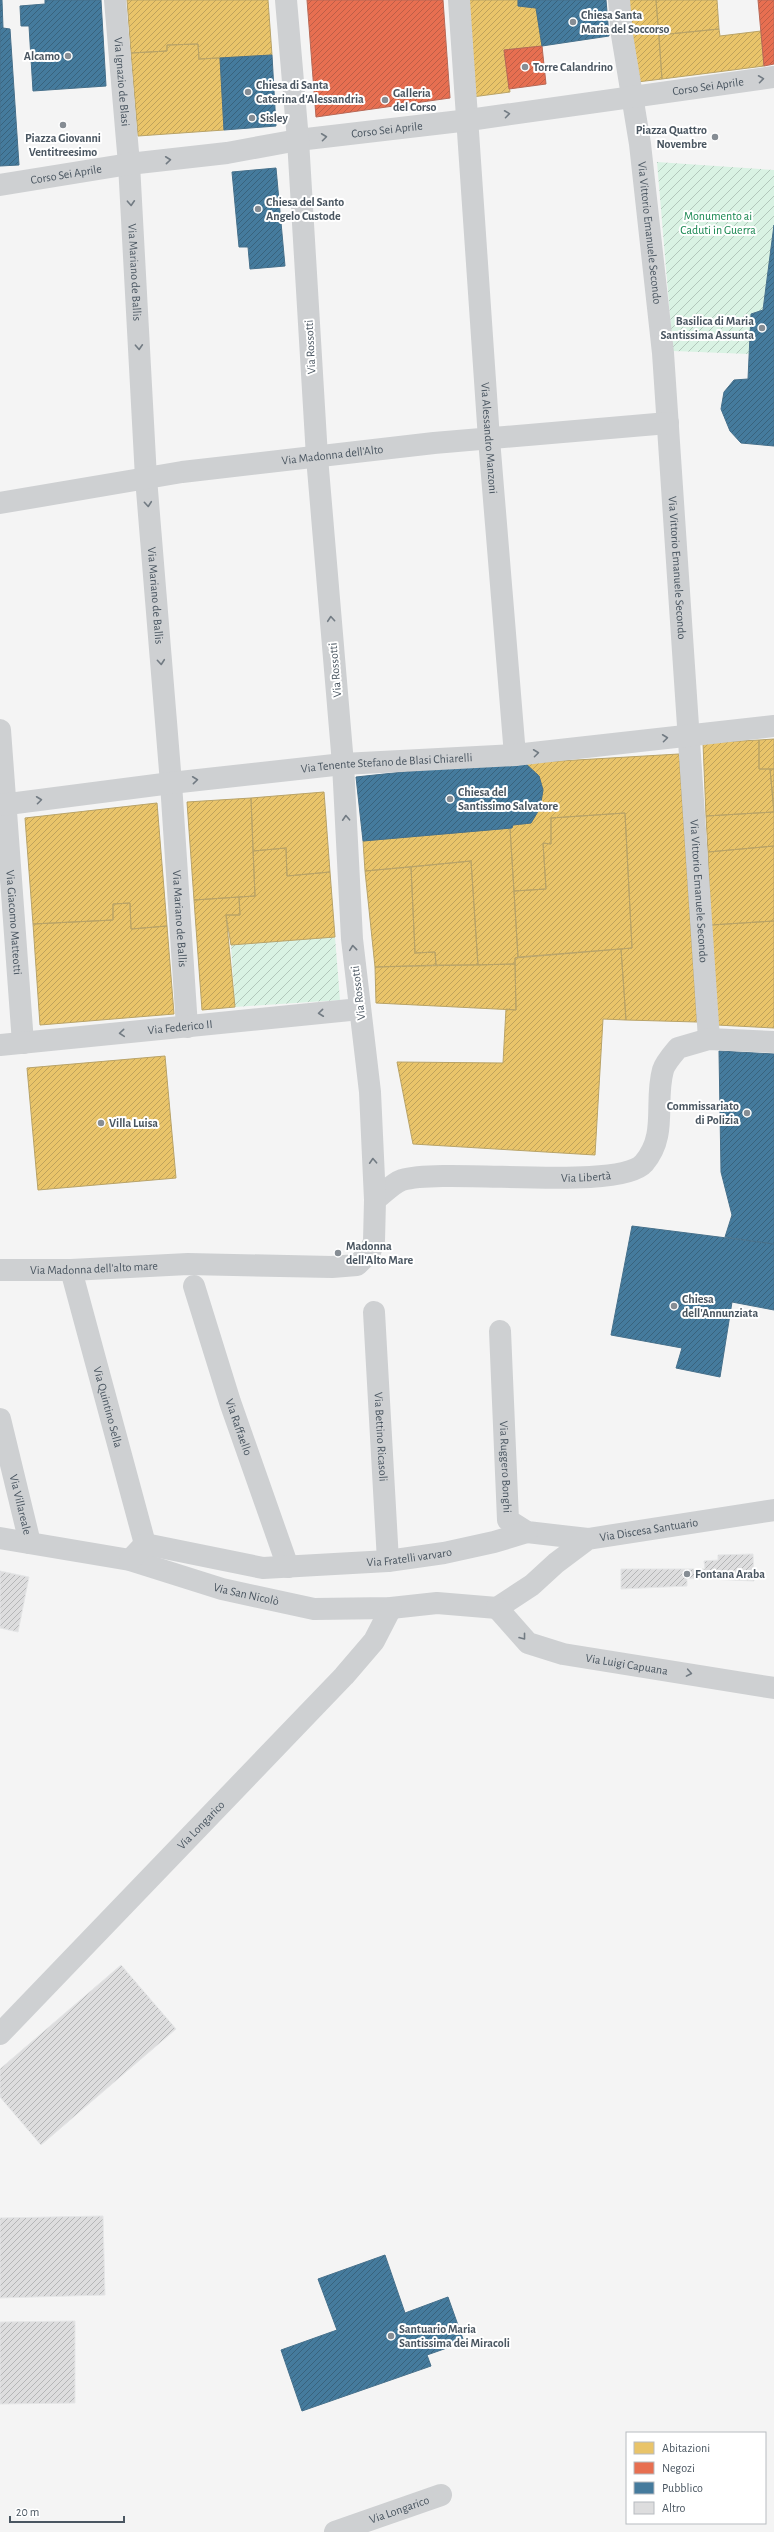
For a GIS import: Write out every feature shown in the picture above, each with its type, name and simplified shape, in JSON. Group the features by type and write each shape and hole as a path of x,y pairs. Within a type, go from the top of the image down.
{"street":[{"name":"Via Ignazio de Blasi","path":"115,0 129,164"},
{"name":"Via Rossotti","path":"188,1264 332,1267 356,1265 370,1252 374,1241 375,1200 370,1092 352,939 343,764 317,457 298,140 286,0"},
{"name":"Via Alessandro Manzoni","path":"459,0 489,439 515,756"},
{"name":"Via Vittorio Emanuele Secondo","path":"619,0 622,35 640,144 663,353 709,1039"},
{"name":"Corso Sei Aprile","path":"0,185 129,164 228,154 298,140 468,120 774,77"},
{"name":"Via Mariano de Ballis","path":"129,164 146,478 171,783 187,1027"},
{"name":"Via Madonna dell'Alto","path":"0,503 146,478 317,457 489,439 668,423"},
{"name":"Via Tenente Stefano de Blasi Chiarelli","path":"3,805 171,783 343,764 515,756 774,726"},
{"name":"Via Giacomo Matteotti","path":"0,730 3,805 23,1042"},
{"name":"Via Federico II","path":"0,1045 360,1009"},
{"name":"Via Libertà","path":"375,1200 401,1180 438,1176 522,1178 622,1174 643,1164 658,1139 663,1070 678,1048 709,1039 774,1042"},
{"name":"Via Madonna dell'alto mare","path":"0,1270 71,1270 188,1264"},
{"name":"Via Quintino Sella","path":"71,1270 145,1544"},
{"name":"Via Raffaello","path":"194,1286 230,1402 288,1567"},
{"name":"Via Bettino Ricasoli","path":"374,1312 388,1561"},
{"name":"Via Ruggero Bonghi","path":"500,1331 508,1520 527,1532 588,1539"},
{"name":"Via Villareale","path":"0,1419 30,1543"},
{"name":"Via Discesa Santuario","path":"497,1608 532,1586 556,1563 588,1539 774,1510"},
{"name":"Via Fratelli varvaro","path":"145,1544 263,1568 388,1561 487,1544 527,1532"},
{"name":"Via San Nicolò","path":"0,1538 130,1560 222,1589 275,1602 314,1609 391,1608 437,1603 497,1608"},
{"path":"130,1560 145,1544"},
{"name":"Via Longarico","path":"0,2034 344,1676 374,1641 391,1608"},
{"name":"Via Luigi Capuana","path":"497,1608 528,1643 563,1654 774,1688"},
{"name":"Via Longarico","path":"335,2532 441,2495"}],"green space":[{"name":"Monumento ai Caduti in Guerra","path":"657,162 774,170 774,226 763,310 751,314 749,354 673,351"},
{"path":"335,937 340,1000 235,1007 231,945"}],"building: Abitazioni":[{"path":"127,0 268,0 272,55 199,59 198,44 167,45 167,51 131,53"},
{"path":"467,0 518,0 518,6 536,8 542,46 504,50 510,92 472,97"},
{"path":"629,0 656,0 662,79 637,82"},
{"path":"656,0 717,0 719,29 659,35"},
{"path":"719,29 720,36 761,31 764,66 662,79 659,35"},
{"path":"198,44 199,59 220,58 224,130 138,136 131,53 167,51 167,45"},
{"path":"774,739 774,769 759,769 759,740"},
{"path":"759,740 759,769 770,769 774,812 706,816 703,743"},
{"path":"679,754 697,1022 626,1020 621,949 632,948 625,813 551,818 551,844 543,843 546,889 514,891 510,828 513,825 531,823 540,808 543,790 539,776 525,763"},
{"path":"770,769 774,769 774,812"},
{"path":"324,792 330,872 287,876 286,848 253,851 251,798"},
{"path":"251,798 255,896 194,900 187,802"},
{"path":"157,803 167,926 131,929 130,903 113,904 113,920 33,924 25,818"},
{"path":"774,812 774,846 708,852 706,816"},
{"path":"625,813 632,948 518,957 514,891 546,889 543,843 551,844 551,818"},
{"path":"510,828 518,957 515,958 515,964 478,965 471,861 365,871 363,841"},
{"path":"774,846 774,921 711,925 708,852"},
{"path":"286,848 287,876 330,872 335,937 231,945 226,915 240,915 239,897 255,896 253,851"},
{"path":"471,861 478,965 436,965 435,952 415,953 411,867"},
{"path":"411,867 415,953 435,952 436,965 375,967 365,871"},
{"path":"239,897 240,915 226,915 235,1007 202,1010 194,900"},
{"path":"130,903 131,929 167,926 174,1014 40,1025 33,924 113,920 113,904"},
{"path":"774,921 774,1028 717,1025 711,925"},
{"path":"621,949 626,1020 603,1019 595,1155 413,1144 397,1062 503,1063 506,1009 516,1010 515,958"},
{"path":"515,964 516,1010 376,1003 375,967"},
{"name":"Villa Luisa","path":"165,1056 176,1178 38,1190 27,1068"}],"building: Negozi":[{"path":"307,0 443,0 450,98 316,117"},
{"path":"758,0 774,0 774,64 764,66"},
{"name":"Torre Calandrino","path":"542,46 546,84 509,89 504,50"}],"building: Pubblico":[{"path":"0,0 2,0 3,28 10,29 19,165 0,166"},
{"name":"Alcamo","path":"45,0 101,0 106,86 33,91 29,26 21,26 20,6 45,4"},
{"name":"Chiesa Santa Maria del Soccorso","path":"518,0 606,0 609,36 542,46 536,8 518,6"},
{"name":"Chiesa di Santa Caterina d'Alessandria","path":"272,55 276,126 224,130 220,58"},
{"name":"Chiesa del Santo Angelo Custode","path":"276,168 285,266 250,269 248,247 239,247 232,172"},
{"name":"Basilica di Maria Santissima Assunta","path":"774,225 774,446 741,443 730,431 721,409 724,392 734,380 748,379 751,314 763,310"},
{"name":"Chiesa del Santissimo Salvatore","path":"506,761 525,763 539,776 543,790 540,808 531,823 513,825 512,828 363,841 356,777"},
{"name":"Commissariato di Polizia","path":"719,1051 774,1054 774,1244 725,1237 732,1215 721,1172"},
{"name":"Chiesa dell'Annunziata","path":"632,1226 774,1244 774,1310 732,1302 720,1377 676,1368 682,1348 611,1335"},
{"name":"Santuario Maria Santissima dei Miracoli","path":"385,2255 405,2313 448,2297 464,2342 427,2355 431,2366 302,2411 281,2350 337,2330 318,2279"}],"building: Altro":[{"name":"Fontana Araba","path":"753,1554 754,1581 687,1578 687,1586 621,1589 621,1569 705,1569 704,1561 718,1560 718,1555"},
{"path":"0,1571 29,1577 18,1632 0,1628"},
{"path":"121,1965 176,2029 41,2145 0,2097 0,2069"},
{"path":"103,2216 105,2295 0,2298 0,2218"},
{"path":"75,2321 75,2403 0,2404 0,2322"}],"place":[{"name":"Chiesa Santa Maria del Soccorso","path":"573,22"},
{"name":"Alcamo","path":"68,56"},
{"name":"Torre Calandrino","path":"525,67"},
{"name":"Chiesa di Santa Caterina d'Alessandria","path":"248,92"},
{"name":"Galleria del Corso","path":"385,100"},
{"name":"Sisley","path":"252,118"},
{"name":"Piazza Giovanni Ventitreesimo","path":"63,125"},
{"name":"Piazza Quattro Novembre","path":"715,137"},
{"name":"Chiesa del Santo Angelo Custode","path":"258,209"},
{"name":"Basilica di Maria Santissima Assunta","path":"762,328"},
{"name":"Chiesa del Santissimo Salvatore","path":"450,799"},
{"name":"Commissariato di Polizia","path":"747,1113"},
{"name":"Villa Luisa","path":"101,1123"},
{"name":"Madonna dell'Alto Mare","path":"338,1253"},
{"name":"Chiesa dell'Annunziata","path":"674,1306"},
{"name":"Fontana Araba","path":"687,1574"},
{"name":"Santuario Maria Santissima dei Miracoli","path":"391,2336"}]}
